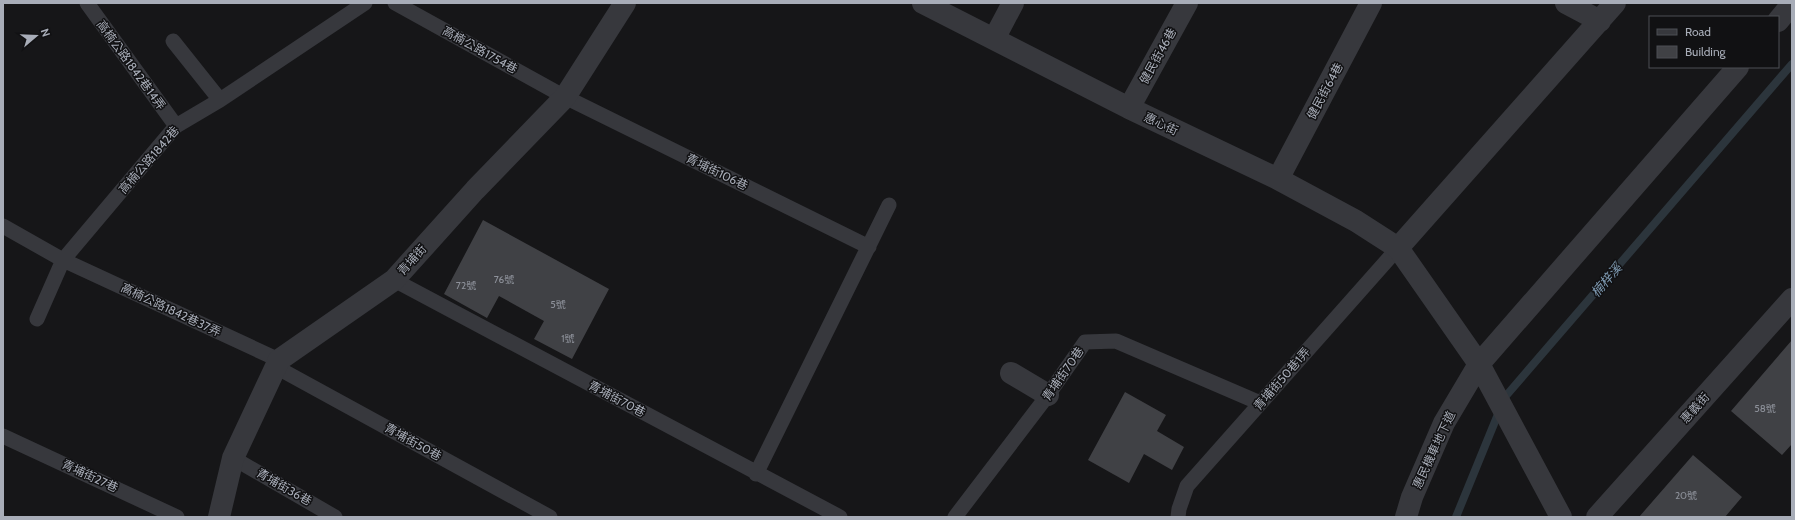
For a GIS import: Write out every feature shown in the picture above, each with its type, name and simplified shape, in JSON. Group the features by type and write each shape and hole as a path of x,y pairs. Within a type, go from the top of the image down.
{"street":[{"name":"青埔街","path":"219,517 233,458 278,364 394,280 475,190 565,97 625,3"},
{"name":"惠心街","path":"923,3 1129,108 1278,179 1356,221 1398,248"},
{"path":"994,39 1013,3"},
{"name":"健民街46巷","path":"1129,108 1187,3"},
{"name":"健民街64巷","path":"1278,179 1371,3"},
{"path":"1566,3 1600,21"},
{"path":"1561,517 1480,364 1398,248 1615,3"},
{"path":"1779,20 1792,4"},
{"name":"惠民機車地下道","path":"1406,517 1412,497 1444,423 1480,364 1737,68"},
{"name":"惠義街","path":"1597,517 1792,299"},
{"path":"1011,373 1048,395"}],"lane":[{"name":"高楠公路1842巷14弄","path":"87,3 176,126"},
{"name":"高楠公路1842巷","path":"37,319 63,260 176,126 220,100 365,3"},
{"name":"高楠公路1754巷","path":"395,3 565,97"},
{"path":"173,41 220,100"},
{"name":"青埔街106巷","path":"565,97 869,247"},
{"path":"756,474 889,205"},
{"name":"高楠公路1842巷37弄","path":"3,226 63,260 278,364"},
{"name":"青埔街50巷1弄","path":"1178,517 1178,508 1187,486 1398,248"},
{"name":"青埔街70巷","path":"394,280 756,474 840,517"},
{"name":"青埔街70巷","path":"955,517 1048,395 1085,342 1116,341 1260,403"},
{"name":"青埔街50巷","path":"278,364 550,517"},
{"name":"青埔街27巷","path":"3,436 177,517"},
{"name":"青埔街36巷","path":"233,458 335,517"}],"building":[{"path":"483,220 609,289 572,359 534,339 544,321 499,296 487,318 444,294"},
{"path":"1792,340 1792,444 1782,455 1731,411"},
{"path":"1125,392 1166,415 1157,431 1184,447 1172,470 1144,454 1129,483 1088,460"},
{"path":"1693,455 1742,497 1725,517 1639,517"}],"waterway":[{"name":"楠梓溪","path":"1456,517 1505,397 1792,64"}]}
